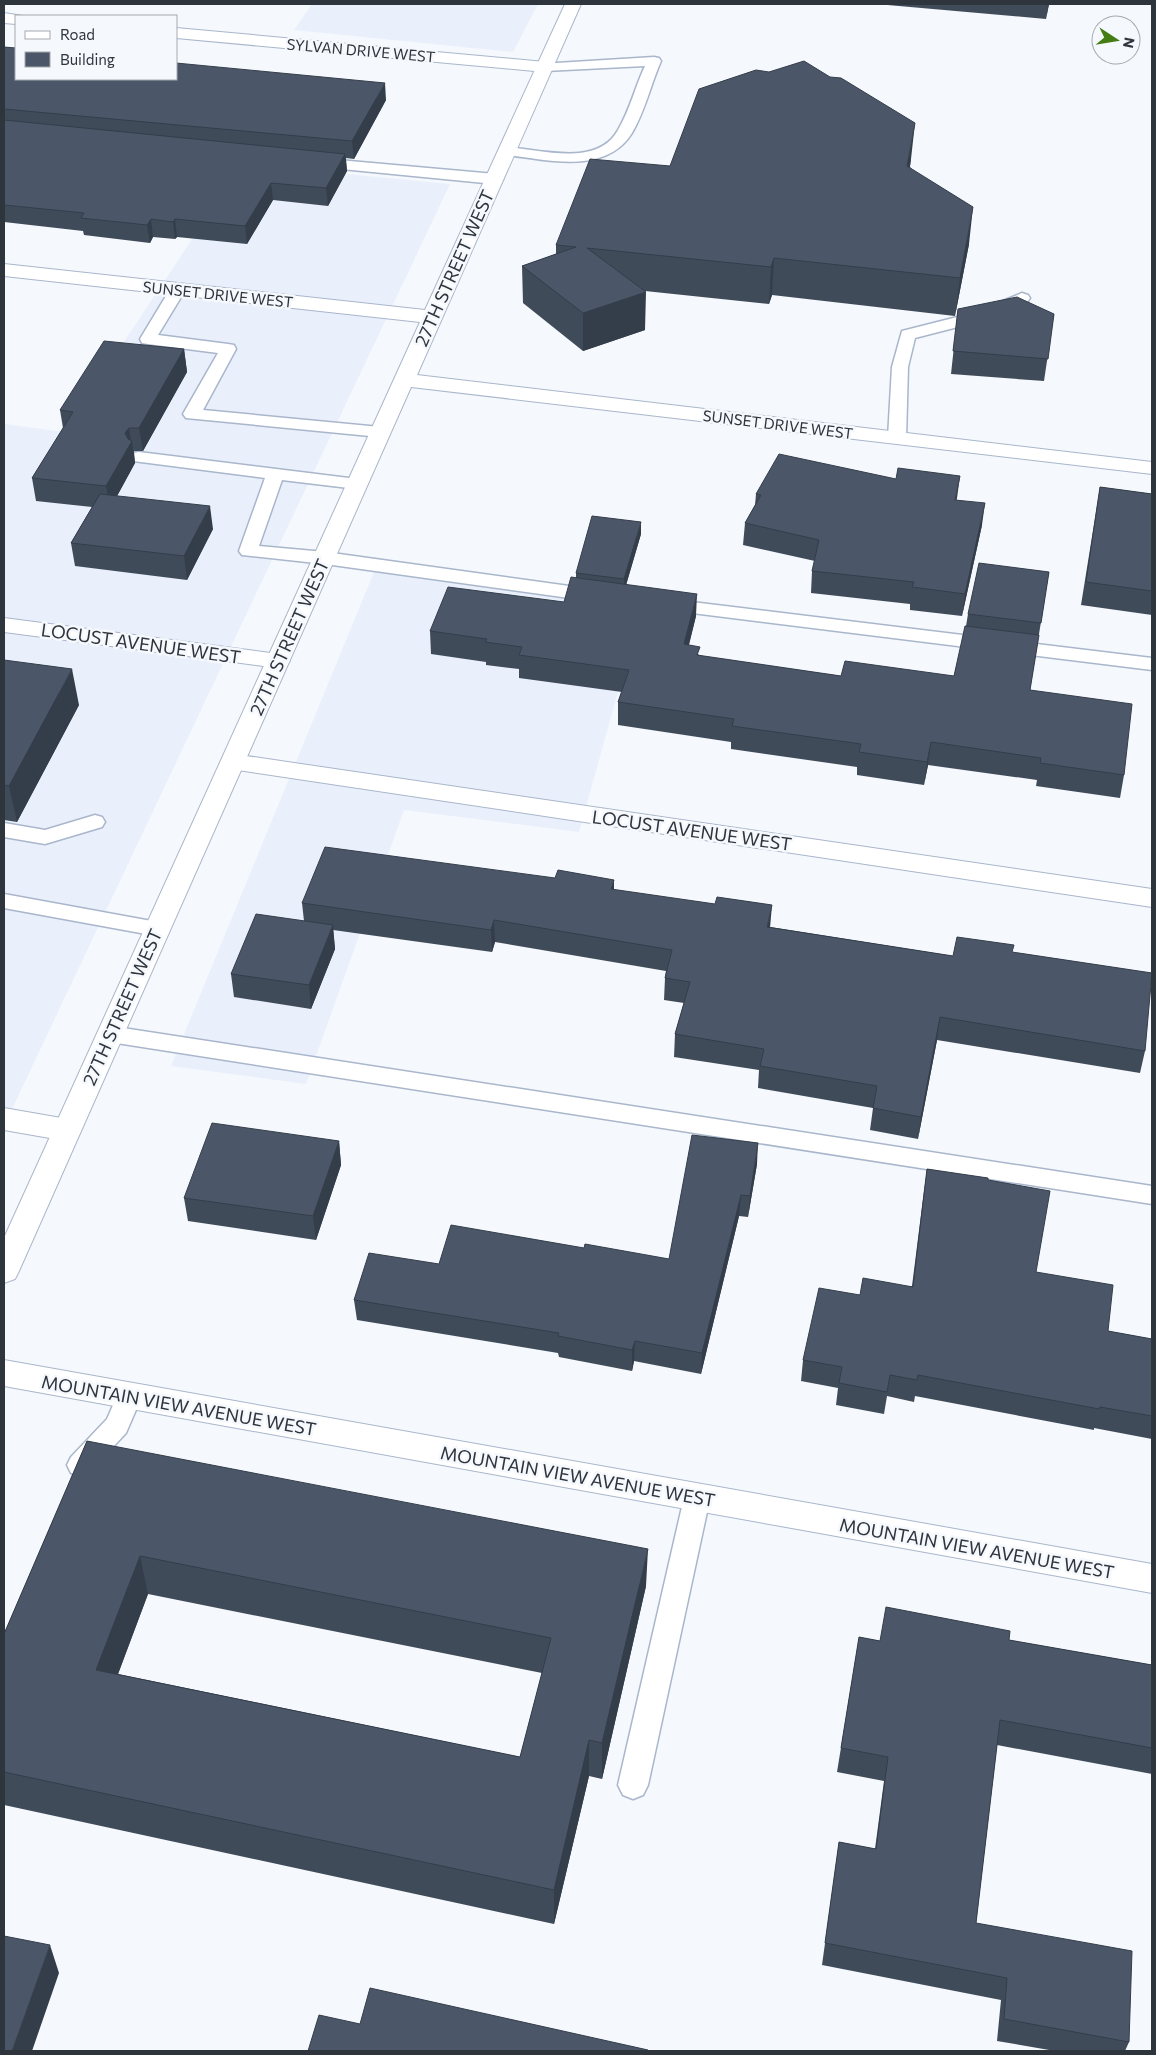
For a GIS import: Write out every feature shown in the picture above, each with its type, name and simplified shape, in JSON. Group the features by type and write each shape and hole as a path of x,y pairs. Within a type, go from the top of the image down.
{"street":[{"name":"27TH STREET WEST","path":"4,1271 573,4"},
{"name":"SYLVAN DRIVE WEST","path":"178,33 545,67"},
{"name":"SUNSET DRIVE WEST","path":"4,270 432,317"},
{"name":"SUNSET DRIVE WEST","path":"404,380 1152,468"},
{"name":"LOCUST AVENUE WEST","path":"4,625 278,661"},
{"name":"LOCUST AVENUE WEST","path":"232,762 1152,898"},
{"path":"4,1119 67,1130"},
{"name":"MOUNTAIN VIEW AVENUE WEST","path":"4,1373 1152,1579"}],"lane":[{"path":"507,151 581,158 599,155 613,148 624,134 654,61 545,67"},
{"path":"301,161 495,179"},
{"path":"178,289 148,339 228,349 192,414 380,432"},
{"path":"897,438 900,367 908,335 991,312 1013,304 1022,298"},
{"path":"139,457 357,484"},
{"path":"275,474 248,551 324,558 614,598"},
{"path":"653,603 1152,664"},
{"path":"4,830 45,837 95,822"},
{"path":"4,901 157,929"},
{"path":"110,1034 1152,1195"},
{"path":"70,1486 78,1468 117,1425 129,1396"},
{"path":"633,1785 697,1498"}],"shaded area":[{"path":"312,4 538,4 513,52 294,30"},
{"path":"242,164 450,184 4,1126 4,424 64,432"},
{"path":"374,572 643,602 579,832 404,810 306,1084 171,1066"}],"building":[{"path":"4,47 15,48 15,80 178,80 178,63 385,83 352,141 4,109"},
{"path":"804,61 830,77 841,78 915,123 907,166 973,207 960,278 774,258 771,267 587,248 646,292 583,313 522,266 576,247 556,245 590,159 670,166 699,89 756,70 769,72"},
{"path":"4,120 345,154 326,188 271,183 245,226 175,219 173,222 151,219 147,225 81,218 84,213 4,205"},
{"path":"1017,297 1054,314 1048,359 953,351 958,309"},
{"path":"104,341 184,349 139,428 129,428 125,433 128,439 132,441 106,486 32,478 73,412 60,410"},
{"path":"779,454 896,479 898,468 960,476 955,500 985,503 965,594 912,587 914,582 812,571 819,540 745,523 761,495 756,494"},
{"path":"1100,487 1152,494 1152,591 1086,582"},
{"path":"100,494 210,506 184,556 71,543"},
{"path":"592,516 641,522 624,579 576,573"},
{"path":"979,563 1049,572 1041,623 968,614"},
{"path":"571,577 697,594 684,644 700,647 697,655 841,676 845,661 954,676 965,626 1039,635 1030,690 1132,704 1124,775 1040,763 1041,758 931,742 927,762 859,752 861,744 732,726 734,719 618,702 629,670 519,655 522,647 485,642 487,639 430,631 448,587 564,602"},
{"path":"4,660 72,669 9,786 4,785"},
{"path":"325,847 555,878 558,870 614,880 611,889 715,904 717,897 772,905 767,927 953,956 957,937 1014,945 1012,952 1152,973 1145,1051 940,1017 921,1117 873,1108 877,1086 760,1066 764,1049 675,1034 690,982 665,978 672,950 494,920 491,930 302,903"},
{"path":"256,914 333,925 309,985 231,974"},
{"path":"212,1123 339,1141 313,1216 184,1198"},
{"path":"692,1135 758,1143 750,1196 741,1195 702,1353 635,1341 632,1350 558,1336 559,1333 354,1300 369,1253 439,1264 451,1225 584,1248 585,1244 669,1259"},
{"path":"927,1169 988,1178 988,1180 1050,1191 1036,1272 1113,1285 1108,1331 1152,1339 1152,1416 1100,1407 1099,1409 918,1375 917,1380 890,1375 887,1392 839,1383 842,1367 803,1360 819,1288 860,1295 863,1278 913,1287"},
{"path":"87,1441 648,1549 602,1743 589,1740 554,1890 4,1772 4,1634","holes":["140,1556 551,1638 520,1757 96,1670"]},
{"path":"886,1607 1010,1631 1009,1640 1152,1665 1152,1748 1000,1720 976,1923 1132,1951 1129,2042 1004,2019 1007,1978 825,1943 839,1842 876,1849 888,1757 841,1748 859,1637 880,1641"},
{"path":"4,1936 50,1945 12,2051 4,2051"},
{"path":"370,1988 648,2051 308,2051 319,2015 360,2024"}]}
